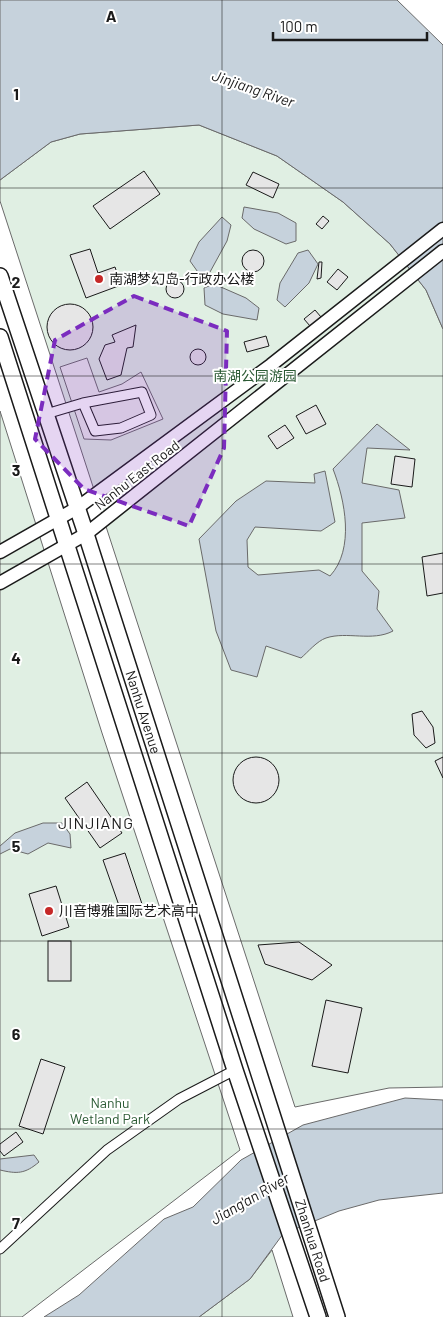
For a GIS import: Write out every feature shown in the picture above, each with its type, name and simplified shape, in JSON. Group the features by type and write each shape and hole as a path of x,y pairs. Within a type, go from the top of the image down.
{"main road":[{"name":"Nanhu East Road","path":"0,552 77,508 271,365 443,229"},
{"name":"Nanhu East Road","path":"0,583 86,534 284,379 443,251"},
{"name":"Nanhu Avenue","path":"0,276 86,534 261,1078"},
{"name":"Nanhu Avenue","path":"0,337 60,519 240,1085"},
{"name":"Zhanhua Road","path":"261,1078 337,1317"},
{"name":"Zhanhua Road","path":"240,1085 318,1317"}],"street":[{"path":"46,414 83,403 142,392 151,415 121,428 96,431 83,403"},
{"path":"0,1249 107,1150 179,1099 234,1070"}],"highlighted area":[{"path":"134,296 227,331 224,448 189,526 84,489 35,439 55,340"}],"green space":[{"name":"南湖公园游园","path":"199,125 277,156 343,202 390,244 426,290 443,329 443,1087 389,1088 295,1107 0,201 0,180 51,142 80,134"},
{"name":"Nanhu Wetland Park","path":"0,411 102,733 240,1150 22,1317 0,1317"},
{"path":"272,1250 293,1317 199,1317 250,1279"}],"shaded area":[{"path":"87,358 99,392 122,384 141,372 163,419 111,440 84,439 60,367"}],"water":[{"name":"Jinjiang River","path":"0,0 397,0 443,45 443,329 426,290 390,244 343,202 277,156 199,125 80,134 51,142 0,180"},
{"path":"244,207 278,213 296,223 296,241 286,244 254,229 242,218"},
{"path":"222,217 231,225 227,241 210,272 200,275 190,261 199,242"},
{"path":"308,250 318,264 309,283 285,307 277,300 280,283 298,253"},
{"path":"214,284 246,298 259,308 257,320 223,314 205,305 204,288"},
{"path":"377,424 410,450 367,448 362,483 399,490 405,518 362,523 362,571 379,591 377,609 393,631 377,636 334,636 326,638 316,644 301,658 266,646 257,677 231,670 216,631 199,539 236,501 266,481 315,483 314,474 325,471 335,522 321,531 255,527 247,540 248,567 258,575 319,570 330,576 338,565 343,552 345,538 344,509 333,469"},
{"path":"43,823 62,823 70,834 71,848 48,843 28,854 10,849 0,854 0,846 15,833"},
{"name":"Jiang'an River","path":"405,1098 443,1100 443,1193 379,1200 339,1211 283,1234 250,1279 199,1317 44,1317 79,1295 164,1219 193,1207 241,1160 303,1125"},
{"path":"34,1155 39,1162 25,1171 11,1172 0,1170 0,1159"}],"building":[{"path":"144,171 160,194 110,229 93,206"},
{"path":"253,172 279,184 273,198 246,185"},
{"path":"323,216 329,221 322,229 316,224"},
{"name":"南湖梦幻岛-行政办公楼","path":"90,249 98,273 115,267 121,285 86,298 70,255"},
{"path":"253,250 261,253 264,261 261,269 253,272 245,269 242,261 245,253"},
{"path":"319,262 322,262 321,278 317,279"},
{"path":"338,269 348,277 337,290 327,282"},
{"path":"175,280 181,283 184,289 181,295 175,298 169,295 166,289 169,283"},
{"path":"70,304 83,308 89,314 93,327 89,340 83,346 70,350 57,346 51,340 47,327 51,314 57,308"},
{"path":"315,310 321,317 310,326 304,319"},
{"path":"136,325 133,347 127,348 121,375 107,380 99,359 105,345 115,342 112,335"},
{"path":"266,336 269,346 247,352 244,342"},
{"path":"198,349 204,351 206,357 204,363 198,365 192,363 190,357 192,351"},
{"path":"316,405 326,424 306,434 296,416"},
{"path":"285,425 294,438 277,449 268,436"},
{"path":"395,456 415,459 412,487 391,484"},
{"path":"443,553 443,593 427,596 422,557"},
{"path":"422,711 433,727 435,743 426,748 414,735 412,714"},
{"path":"252,757 260,757 269,761 275,767 279,780 275,793 269,799 260,803 252,803 243,799 237,793 233,784 233,776 237,767 243,761"},
{"path":"443,757 443,778 435,761"},
{"path":"87,782 122,833 100,848 65,798"},
{"path":"125,853 143,907 122,914 103,860"},
{"name":"川音博雅国际艺术高中","path":"56,886 69,927 42,936 29,894"},
{"name":"川音博雅国际艺术高中","path":"48,941 71,941 71,981 48,981"},
{"path":"299,942 332,965 312,980 265,964 258,945"},
{"path":"326,1000 362,1008 348,1073 312,1066"},
{"path":"41,1059 65,1067 43,1134 19,1126"},
{"path":"16,1132 23,1142 4,1156 0,1151 0,1144"}],"place":[{"name":"南湖梦幻岛-行政办公楼","path":"99,279"},
{"name":"川音博雅国际艺术高中","path":"49,911"}],"district":[{"name":"JINJIANG","path":"96,823"}]}
